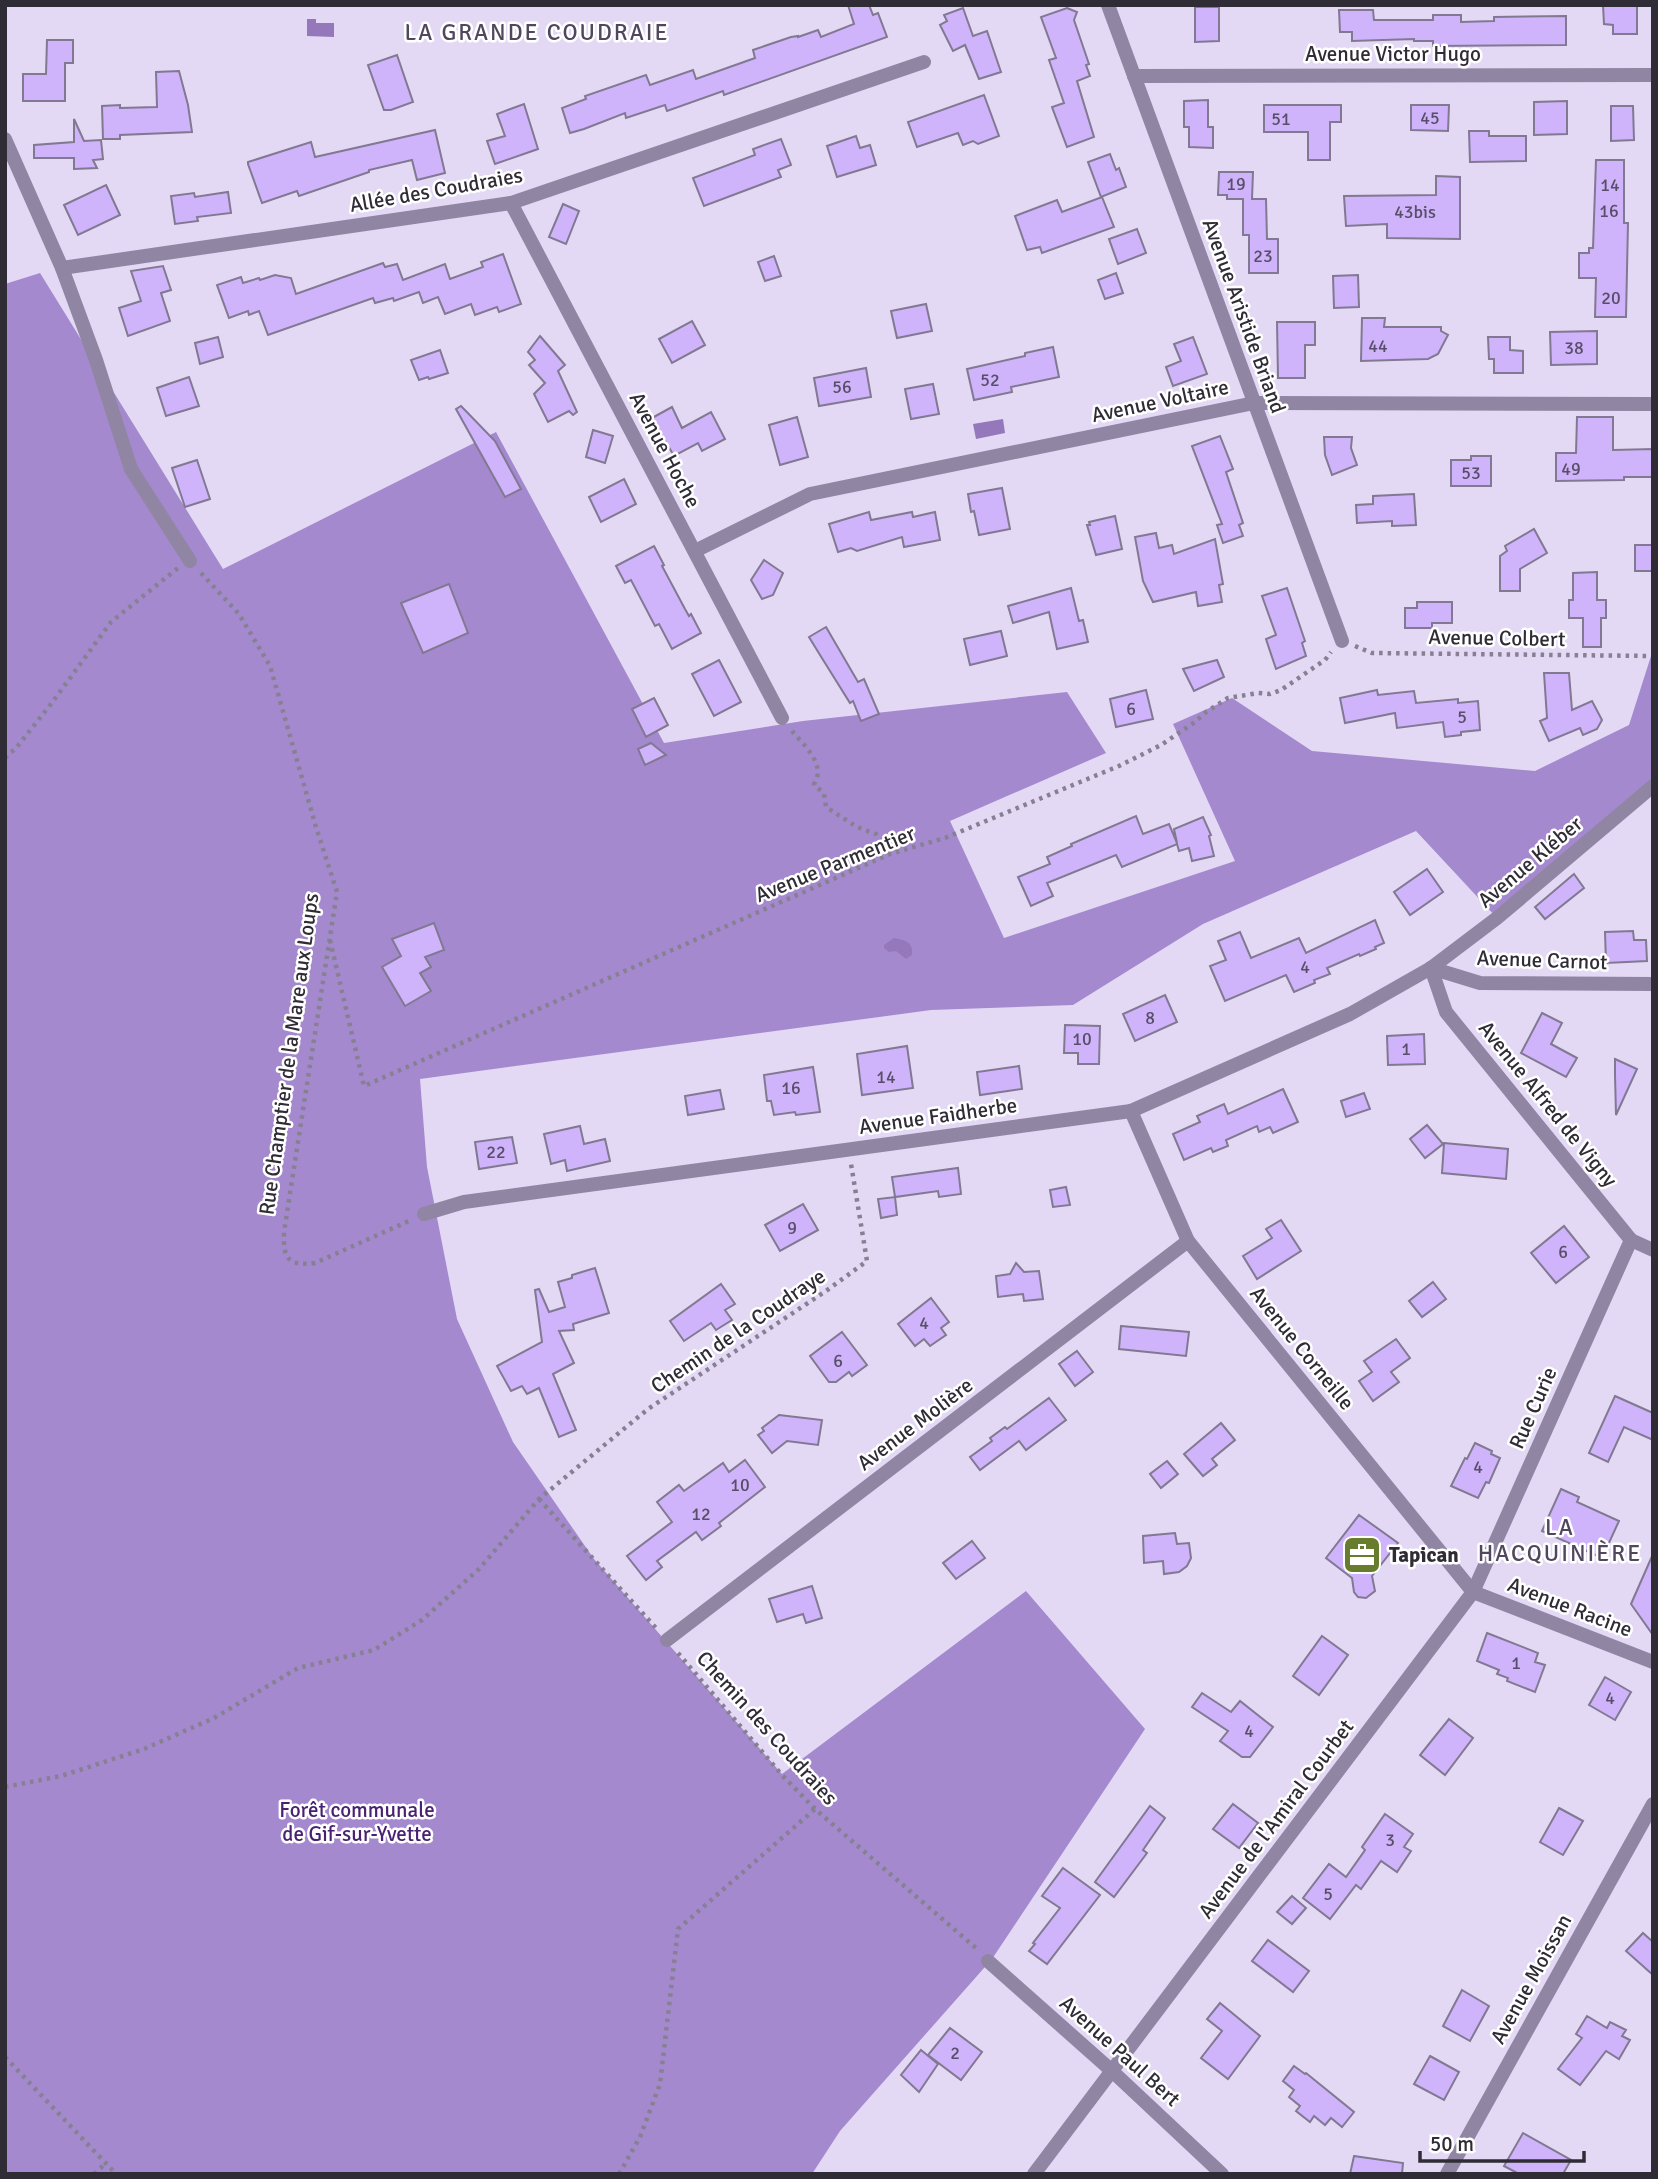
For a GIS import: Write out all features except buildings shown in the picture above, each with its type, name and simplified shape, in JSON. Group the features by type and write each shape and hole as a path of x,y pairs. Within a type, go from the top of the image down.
{"street":[{"name":"Avenue Aristide Briand","path":"1108,5 1342,641"},
{"name":"Allée des Coudraies","path":"62,268 511,203 924,62"},
{"name":"Avenue Victor Hugo","path":"1133,76 1653,75"},
{"path":"5,139 62,268 96,360 131,469 190,561"},
{"name":"Avenue Hoche","path":"511,203 782,718"},
{"name":"Avenue Voltaire","path":"695,551 810,494 1254,403 1653,404"},
{"name":"Avenue Kléber","path":"1431,968 1489,924 1653,786"},
{"name":"Avenue Carnot","path":"1431,968 1480,983 1653,984"},
{"name":"Avenue Faidherbe","path":"424,1214 464,1202 1130,1111 1350,1014 1431,968"},
{"name":"Avenue Alfred de Vigny","path":"1431,968 1446,1012 1631,1240 1653,1250"},
{"name":"Avenue Corneille","path":"1130,1111 1188,1241 1473,1592"},
{"name":"Rue Curie","path":"1473,1592 1631,1240"},
{"name":"Avenue Molière","path":"667,1640 1188,1241"},
{"name":"Avenue Racine","path":"1473,1592 1653,1662"},
{"name":"Avenue de l'Amiral Courbet","path":"1034,2174 1473,1592"},
{"name":"Avenue Moissan","path":"1447,2174 1653,1804"},
{"name":"Avenue Paul Bert","path":"988,1961 1112,2071 1222,2174"}],"path":[{"path":"5,758 51,704 76,666 111,622 171,572 190,561"},
{"name":"Rue Champtier de la Mare aux Loups","path":"190,561 239,614 270,666 337,892 283,1250 290,1261 299,1265 315,1263 424,1214"},
{"name":"Avenue Colbert","path":"1342,641 1372,653 1653,656"},
{"name":"Avenue Parmentier","path":"330,940 364,1086 890,854 945,838 1119,766 1161,745 1228,698 1270,694 1280,690 1325,660 1342,641"},
{"path":"782,718 817,766 817,779 814,784 824,794 826,807 857,827 876,834 890,854"},
{"name":"Chemin de la Coudraye","path":"539,1499 648,1409 757,1338 867,1261 849,1149"},
{"path":"5,1787 61,1776 144,1749 214,1718 298,1668 374,1650 422,1620 479,1569 539,1499"},
{"name":"Chemin des Coudraies","path":"539,1499 815,1809 896,1881 970,1941 988,1961"},
{"path":"619,2174 640,2137 660,2084 678,1929 815,1809"},
{"path":"5,2057 116,2174"},
{"path":"94,2174 106,2163"}],"green space":[{"name":"Forêt communale de Gif-sur-Yvette","path":"40,273 223,569 496,432 664,743 803,721 1067,692 1106,753 950,821 1004,938 1235,861 1173,724 1232,698 1312,751 1535,771 1629,725 1653,656 1653,786 1497,918 1416,831 1203,924 1073,1005 931,1010 420,1079 427,1167 457,1319 513,1442 594,1559 782,1774 1026,1591 1145,1729 992,1959 840,2131 812,2174 5,2174 5,284"}],"shaded area":[{"path":"307,19 316,19 316,23 334,23 334,37 307,36"},
{"path":"1003,419 1005,433 976,439 973,424"},
{"path":"894,938 910,944 912,955 906,959 896,951 889,952 884,948 884,945"}],"place":[{"name":"Tapican","path":"1362,1555"}],"district":[{"name":"LA GRANDE COUDRAIE","path":"537,32"},
{"name":"LA HACQUINIÈRE","path":"1560,1540"}]}
